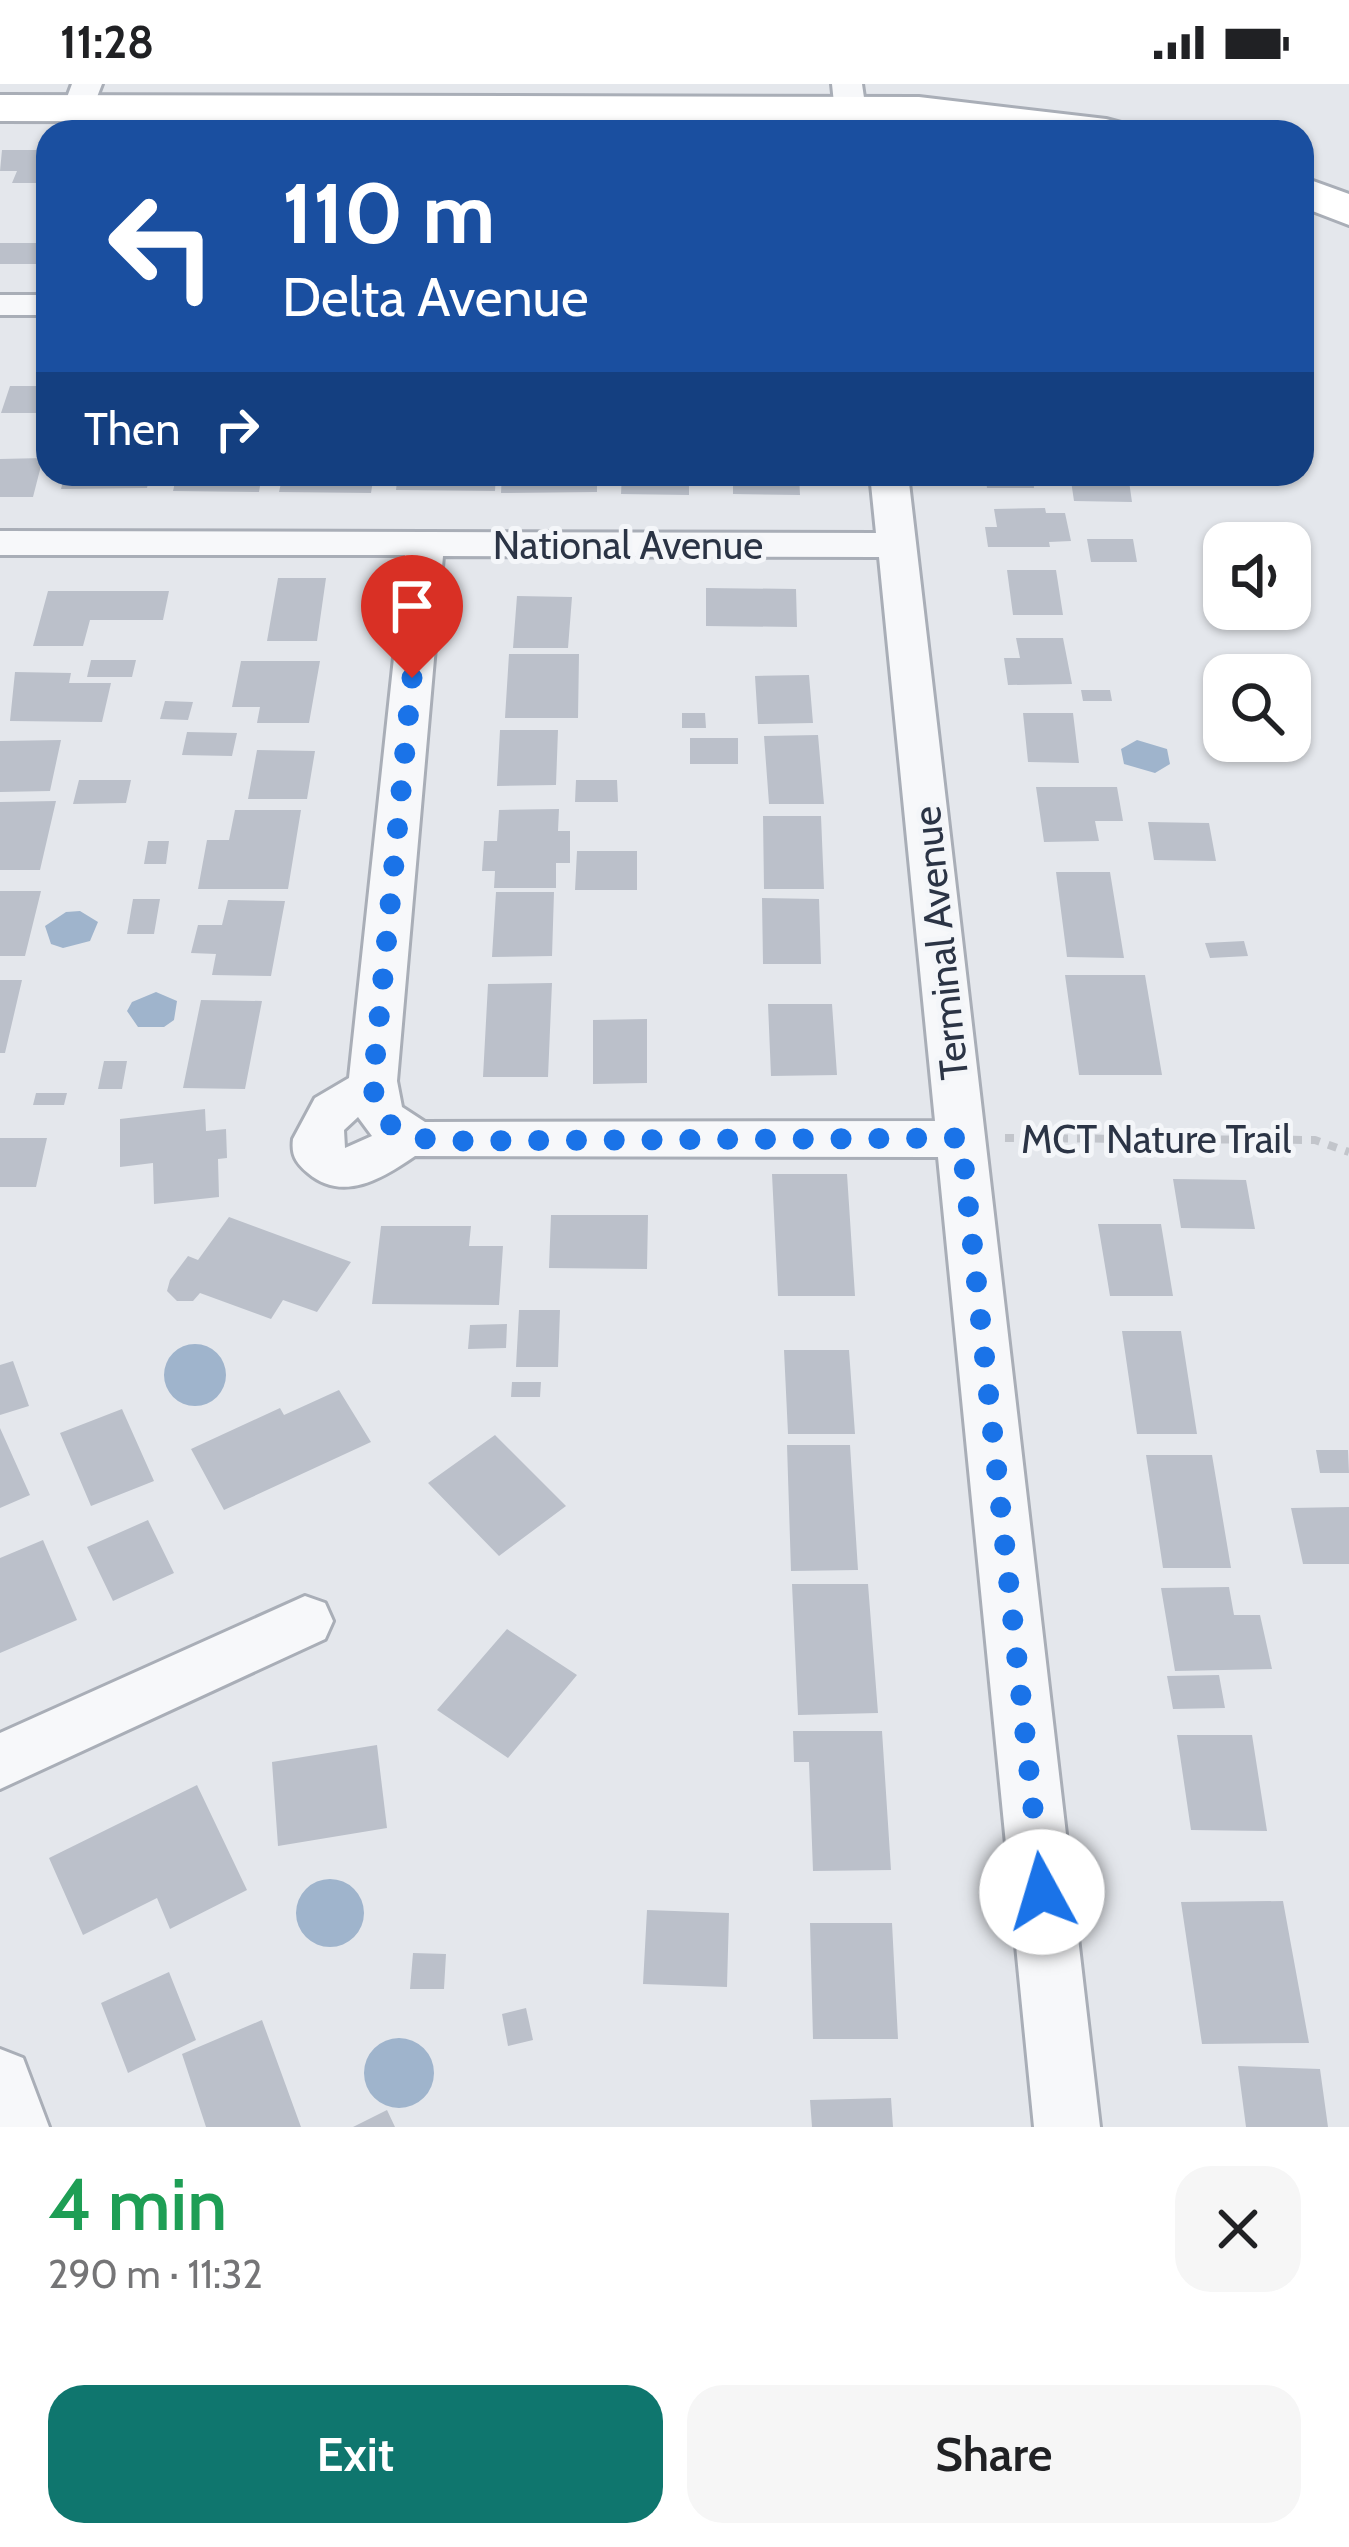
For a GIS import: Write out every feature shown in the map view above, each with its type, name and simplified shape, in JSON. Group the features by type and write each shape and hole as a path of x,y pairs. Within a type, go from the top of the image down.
{"main road":[{"path":"0,108 83,96 850,108 1023,120"},
{"path":"1314,196 1349,212"}],"street":[{"path":"0,305 36,305"},
{"name":"Terminal Avenue","path":"890,486 1067,2127"},
{"name":"National Avenue","path":"0,543 896,545"},
{"path":"425,544 373,1088 374,1107 390,1129 451,1141 961,1138"},
{"path":"373,1088 342,1101 328,1115 316,1133 316,1152 334,1167 362,1167 409,1136"},
{"path":"0,1762 305,1621"},
{"path":"0,2081 16,2127"}],"path":[{"name":"MCT Nature Trail","path":"961,1138 1288,1138 1315,1140 1349,1152"}],"water":[{"path":"1137,740 1167,749 1170,764 1155,773 1124,764 1121,749"},
{"path":"80,911 98,922 90,941 63,948 51,944 45,926 66,912"},
{"path":"156,992 177,1001 174,1020 164,1027 138,1027 127,1011 132,1002"},
{"path":"195,1344 217,1353 226,1375 217,1397 195,1406 173,1397 164,1375 173,1353"},
{"path":"330,1879 354,1889 364,1913 354,1937 330,1947 306,1937 296,1913 306,1889"},
{"path":"399,2038 424,2048 434,2073 424,2098 399,2108 374,2098 364,2073 374,2048"}],"building":[{"path":"2,150 36,150 36,183 12,183 17,171 0,171"},
{"path":"0,243 36,243 36,264 0,264"},
{"path":"10,386 36,386 36,413 1,413"},
{"path":"36,458 33,497 0,497 0,459"},
{"path":"62,486 147,486 147,488"},
{"path":"174,486 260,486 259,492 173,491"},
{"path":"280,486 372,486 371,493 279,492"},
{"path":"396,486 495,486 495,491 396,490"},
{"path":"501,486 597,486 597,492 501,493"},
{"path":"621,486 689,486 689,495 621,494"},
{"path":"733,486 800,486 800,495 733,494"},
{"path":"987,486 1034,488 987,488"},
{"path":"1072,486 1130,486 1132,502 1074,501"},
{"path":"1045,508 1046,513 1065,513 1071,541 1049,542 1050,547 988,547 985,527 997,527 994,509"},
{"path":"1087,539 1133,539 1137,562 1091,562"},
{"path":"1007,570 1056,570 1063,615 1013,615"},
{"path":"278,578 326,578 317,641 267,641"},
{"path":"706,588 796,589 797,627 706,626"},
{"path":"48,591 169,591 163,620 90,620 83,646 33,646"},
{"path":"517,596 572,597 568,648 513,648"},
{"path":"1016,638 1063,638 1072,684 1008,685 1004,658 1020,658"},
{"path":"509,654 579,654 578,718 505,718"},
{"path":"91,660 136,660 132,677 87,677"},
{"path":"241,661 320,661 309,723 257,723 260,707 232,707"},
{"path":"15,672 71,673 69,683 111,683 102,722 10,721"},
{"path":"809,675 813,723 758,724 755,676"},
{"path":"1081,690 1110,690 1112,701 1083,701"},
{"path":"165,701 193,702 188,720 160,719"},
{"path":"682,713 705,713 706,728 682,728"},
{"path":"1023,713 1073,713 1079,763 1028,762"},
{"path":"500,730 558,730 556,785 497,786"},
{"path":"187,732 237,733 232,756 182,755"},
{"path":"818,735 824,804 769,804 764,736"},
{"path":"690,738 738,738 738,764 690,764"},
{"path":"61,740 50,791 0,792 0,741"},
{"path":"257,750 315,751 307,799 248,799"},
{"path":"79,780 131,780 126,803 73,804"},
{"path":"576,780 617,780 618,802 575,802"},
{"path":"1036,787 1117,787 1123,821 1095,821 1099,841 1044,842"},
{"path":"56,801 40,870 0,870 0,802"},
{"path":"559,809 558,831 570,831 570,863 556,863 556,888 494,888 495,871 482,871 484,841 497,841 499,810"},
{"path":"235,810 301,810 288,889 198,889 207,840 229,840"},
{"path":"763,816 821,816 824,889 764,889"},
{"path":"1148,822 1209,823 1216,861 1154,860"},
{"path":"148,841 169,841 166,864 144,864"},
{"path":"577,851 637,851 637,890 575,890"},
{"path":"1056,872 1110,872 1124,958 1067,957"},
{"path":"0,891 41,891 25,956 0,956"},
{"path":"496,892 554,892 552,956 492,957"},
{"path":"762,898 819,899 821,964 763,964"},
{"path":"133,899 160,899 154,934 127,934"},
{"path":"228,900 285,901 271,976 212,975 216,954 191,953 198,925 222,925"},
{"path":"1244,941 1248,956 1210,958 1205,943"},
{"path":"1065,975 1145,975 1162,1075 1079,1075"},
{"path":"0,980 22,980 5,1053 0,1053"},
{"path":"552,983 548,1077 483,1077 488,984"},
{"path":"201,1000 262,1001 245,1089 183,1088"},
{"path":"768,1004 832,1004 837,1075 771,1076"},
{"path":"647,1019 647,1083 593,1084 593,1020"},
{"path":"104,1061 127,1061 122,1089 98,1089"},
{"path":"36,1093 67,1093 64,1105 33,1105"},
{"path":"205,1109 206,1131 226,1129 227,1158 218,1159 219,1197 154,1204 153,1163 120,1167 120,1119"},
{"path":"0,1138 47,1138 36,1187 0,1187"},
{"path":"772,1174 847,1174 855,1296 778,1296"},
{"path":"1173,1179 1246,1180 1255,1229 1181,1228"},
{"path":"551,1215 648,1215 647,1269 549,1268"},
{"path":"229,1217 351,1262 317,1312 283,1300 271,1319 200,1293 193,1301 177,1301 167,1291 170,1280 188,1256 198,1260"},
{"path":"1098,1224 1161,1224 1173,1296 1110,1296"},
{"path":"381,1226 471,1226 469,1246 503,1246 499,1305 372,1304"},
{"path":"519,1310 560,1310 558,1367 516,1367"},
{"path":"507,1324 506,1348 468,1349 470,1325"},
{"path":"1122,1331 1181,1331 1197,1434 1137,1434"},
{"path":"784,1350 849,1350 855,1434 788,1434"},
{"path":"13,1361 29,1406 0,1415 0,1365"},
{"path":"512,1382 541,1382 540,1397 511,1397"},
{"path":"339,1390 371,1442 224,1510 191,1449 280,1408 284,1415"},
{"path":"122,1409 154,1481 91,1506 60,1433"},
{"path":"0,1428 30,1495 0,1508"},
{"path":"495,1435 566,1506 499,1556 428,1483"},
{"path":"787,1445 850,1445 858,1570 791,1571"},
{"path":"1316,1450 1348,1450 1349,1473 1320,1473"},
{"path":"1146,1455 1212,1455 1231,1568 1163,1568"},
{"path":"1349,1507 1349,1564 1303,1564 1291,1508"},
{"path":"148,1520 174,1573 113,1601 87,1547"},
{"path":"43,1540 77,1620 0,1653 0,1558"},
{"path":"792,1584 868,1584 878,1713 798,1715"},
{"path":"1229,1587 1234,1615 1260,1615 1272,1669 1175,1671 1161,1588"},
{"path":"507,1629 577,1675 508,1758 437,1710"},
{"path":"1219,1675 1225,1708 1173,1709 1167,1676"},
{"path":"793,1731 882,1731 891,1870 813,1871 809,1762 794,1762"},
{"path":"1177,1735 1252,1735 1267,1831 1191,1830"},
{"path":"377,1745 387,1828 278,1846 272,1762"},
{"path":"197,1785 247,1890 170,1929 157,1898 83,1935 49,1858"},
{"path":"1283,1901 1309,2043 1202,2044 1181,1902"},
{"path":"647,1910 729,1913 727,1987 643,1984"},
{"path":"810,1923 892,1923 898,2039 813,2039"},
{"path":"413,1953 446,1954 444,1989 410,1989"},
{"path":"169,1972 196,2040 128,2073 101,2003"},
{"path":"526,2008 533,2040 508,2046 502,2014"},
{"path":"262,2020 301,2127 206,2127 182,2054"},
{"path":"1238,2066 1320,2069 1328,2127 1246,2127"},
{"path":"891,2098 893,2127 812,2127 810,2100"},
{"path":"387,2110 395,2127 353,2127"}],"route":[{"path":"412,678 373,1081 374,1107 390,1129 421,1140 451,1141 961,1138 1042,1892"}]}
